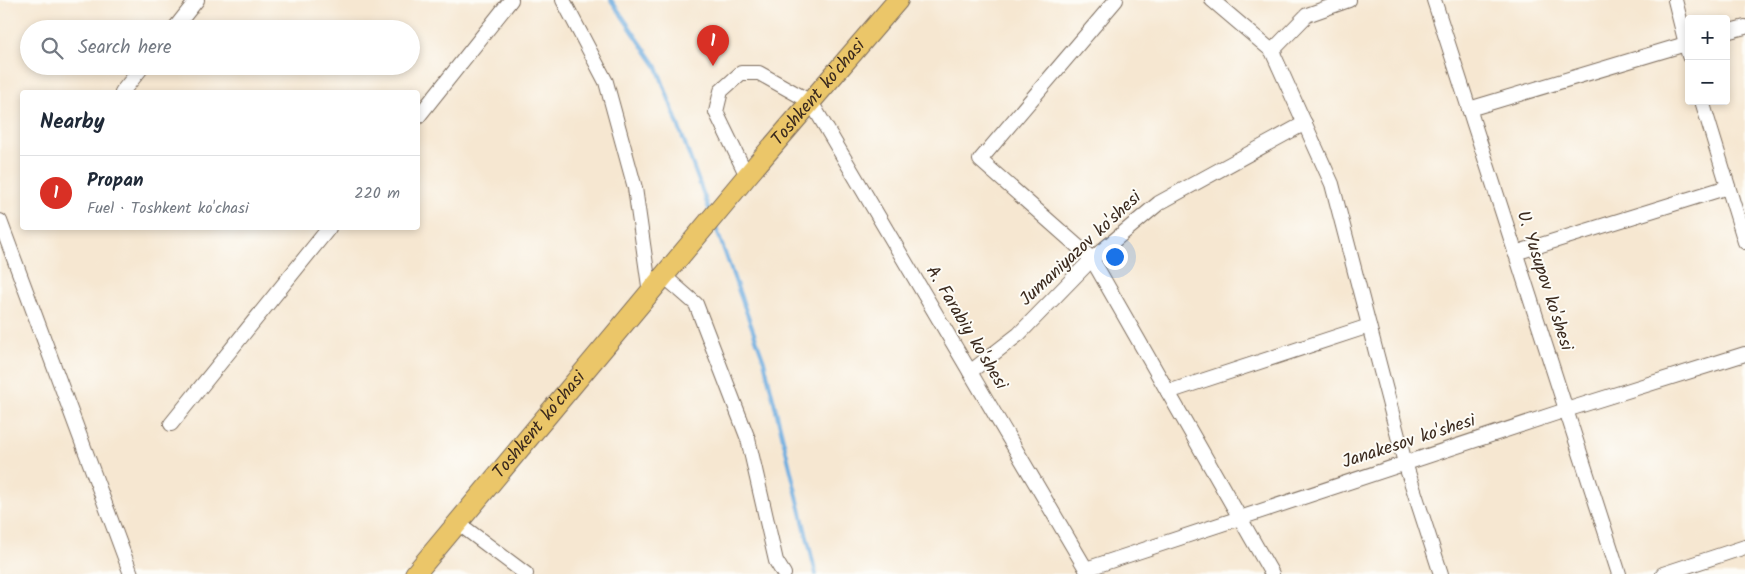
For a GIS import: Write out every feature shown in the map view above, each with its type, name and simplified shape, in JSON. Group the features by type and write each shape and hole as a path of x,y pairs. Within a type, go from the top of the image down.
{"highway":[{"name":"Toshkent ko'chasi","path":"415,574 898,0"}],"street":[{"path":"181,20 197,0"},
{"path":"420,114 511,0"},
{"path":"564,0 606,82 635,188 650,293"},
{"path":"1116,0 980,160 1092,259 1272,574"},
{"path":"1212,0 1272,51 1332,184 1405,463 1441,574"},
{"path":"1272,51 1307,15 1349,0"},
{"name":"U. Yusupov ko'shesi","path":"1434,0 1619,574"},
{"path":"1675,0 1685,37"},
{"path":"1730,31 1745,27"},
{"path":"1469,109 1685,49"},
{"path":"743,182 716,112 721,92 741,73 759,73 811,102"},
{"path":"124,90 136,75"},
{"name":"A. Farabiy ko'shesi","path":"811,102 1087,571"},
{"path":"1703,105 1745,242"},
{"name":"Jumaniyazov ko'shesi","path":"970,372 1019,334 1092,259 1159,203 1305,124"},
{"path":"1515,253 1728,187"},
{"path":"0,221 131,574"},
{"path":"171,424 327,230"},
{"path":"664,276 696,304 748,439 776,561 784,574"},
{"path":"1168,392 1370,326"},
{"name":"Janakesov ko'shesi","path":"1087,571 1405,463 1745,354"},
{"path":"458,523 526,574"},
{"path":"1663,574 1745,547"}],"waterway":[{"path":"611,0 657,67 710,212"},
{"path":"715,225 764,361 816,574"}],"place":[{"name":"Propan","path":"713,66"}]}
